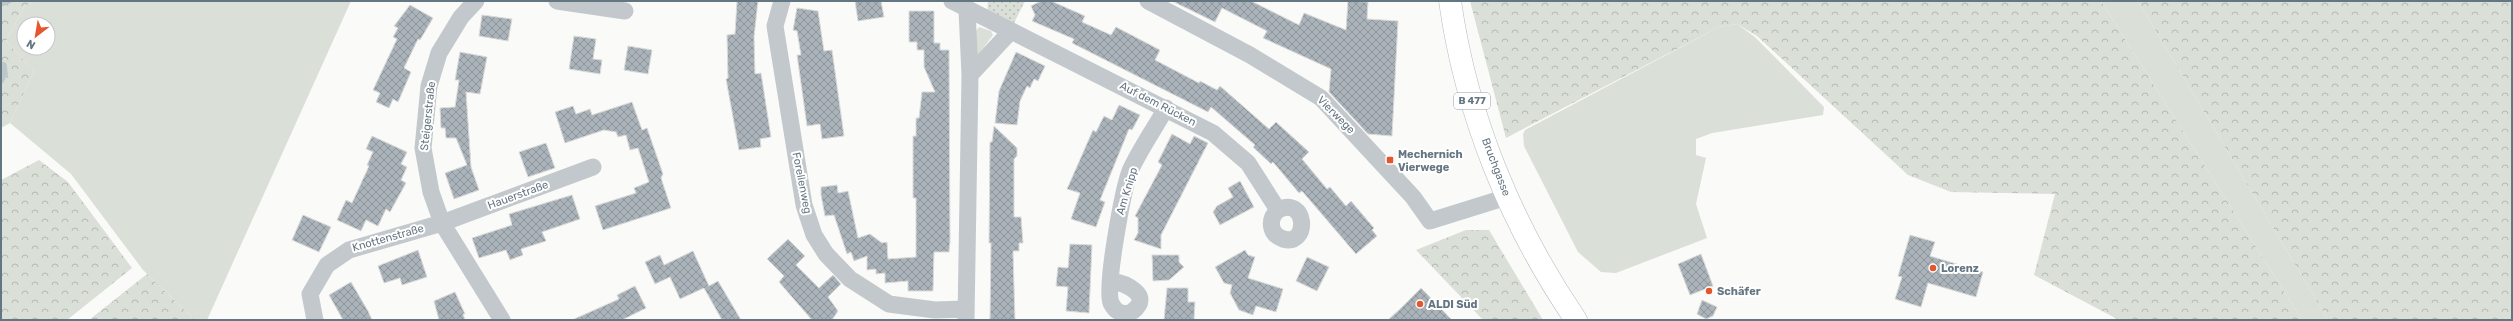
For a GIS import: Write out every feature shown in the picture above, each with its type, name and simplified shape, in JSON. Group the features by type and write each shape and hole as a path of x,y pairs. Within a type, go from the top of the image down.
{"main road":[{"name":"Bruchgasse","path":"1450,1 1471,96 1507,197 1540,262 1576,320"}],"street":[{"name":"Steigerstraße","path":"476,1 461,18 439,53 429,86 422,148 431,192 442,223 502,320"},
{"path":"557,1 624,11"},
{"name":"Forellenweg","path":"782,1 776,26 804,205 814,235 826,254 850,279 889,304 966,315"},
{"path":"952,1 974,13 970,75 966,315"},
{"name":"Vierwege","path":"1148,1 1250,55 1321,98 1413,197 1430,221 1507,197"},
{"name":"Auf dem Rücken","path":"974,13 1166,108 1213,133 1248,163 1278,210"},
{"path":"970,75 1011,31"},
{"name":"Am Knipp","path":"1111,281 1118,221 1130,172 1166,108"},
{"name":"Hauerstraße","path":"442,223 593,167"},
{"name":"Knottenstraße","path":"315,320 310,294 327,265 349,250 442,223"}],"green space":[{"path":"1,1 35,1 24,7 19,16 16,16 16,22 6,41 16,52 16,56 20,56 34,71 10,123 1,128"},
{"path":"35,1 351,1 207,320 195,320 143,270 71,174 10,123 34,71 20,56 56,56 56,16 19,16 24,7"},
{"path":"988,1 1025,1 1013,25 987,13"},
{"path":"1470,1 2101,1 2302,320 2119,320 2034,275 2055,194 1951,192 1908,175 1757,36 1737,24 1719,27 1506,138"},
{"path":"2101,1 2138,1 2328,320 2302,320"},
{"path":"2138,1 2512,1 2512,320 2328,320"},
{"path":"16,22 16,52 6,41"},
{"path":"1737,24 1755,37 1824,107 1823,115 1712,133 1696,139 1696,155 1706,158 1696,204 1707,238 1616,273 1601,272 1578,252 1524,146 1523,134 1525,130 1719,27"},
{"path":"979,27 991,31 993,35 978,55 976,53 976,31"},
{"path":"39,160 68,182 132,268 67,320 1,320 1,180"},
{"path":"1466,230 1489,230 1543,320 1483,320 1416,250"},
{"path":"147,274 195,320 89,320"}],"building":[{"path":"737,1 758,1 754,37 755,74 761,73 771,137 760,139 761,147 739,150 726,79 728,78 727,35 735,34"},
{"path":"855,1 881,1 884,17 858,21"},
{"path":"1041,1 1051,1 1085,16 1082,22 1111,35 1116,27 1160,50 1155,60 1199,83 1200,81 1217,90 1220,86 1269,129 1276,122 1309,152 1302,159 1327,189 1330,187 1346,206 1351,201 1374,228 1372,230 1377,236 1356,254 1302,191 1299,193 1273,162 1271,164 1253,147 1255,145 1211,107 1208,112 1072,43 1074,39 1032,21 1035,15 1031,6"},
{"path":"1172,1 1251,1 1299,25 1304,13 1346,30 1348,1 1368,2 1367,19 1398,21 1392,136 1368,134 1329,92 1331,69 1263,38 1267,31 1222,8 1215,22"},
{"path":"410,5 433,18 420,40 418,39 404,68 411,72 398,102 393,99 389,108 376,102 380,93 373,90 397,39 393,37 398,28 394,26"},
{"path":"797,8 818,11 824,51 832,50 844,136 822,139 820,124 807,126 797,55 801,55 797,31 793,30"},
{"path":"909,11 934,11 934,43 940,43 940,50 949,50 950,242 949,252 934,252 933,291 908,291 908,281 885,283 885,273 876,274 876,269 867,270 867,256 854,261 851,252 847,254 834,215 825,216 821,195 821,187 837,185 838,193 848,191 858,238 870,234 882,243 887,242 888,259 916,257 916,198 913,198 913,136 916,136 916,118 919,118 922,92 935,92 924,67 924,50 917,50 917,42 909,42"},
{"path":"482,15 512,19 508,41 479,36"},
{"path":"574,36 596,39 593,59 602,60 600,74 569,69"},
{"path":"628,46 652,50 648,74 624,70"},
{"path":"460,52 487,57 480,94 466,92 471,167 479,190 454,199 445,173 467,165 456,138 446,138 445,128 441,128 440,108 455,107 459,80 455,80"},
{"path":"1016,52 1045,66 1038,81 1034,79 1030,88 1027,86 1020,101 1017,125 995,123 999,91"},
{"path":"632,102 642,130 647,128 663,174 661,178 671,208 603,230 595,206 636,193 634,188 649,182 638,148 630,150 626,135 618,137 616,132 604,130 565,143 555,112 573,106 576,114 590,109 592,115"},
{"path":"1119,105 1140,115 1132,130 1129,129 1100,200 1105,202 1096,227 1071,219 1080,193 1067,189 1093,130 1096,132 1104,116 1112,120"},
{"path":"994,126 1017,148 1017,156 1014,159 1014,217 1021,217 1023,243 1019,243 1019,251 1013,251 1015,320 990,320 990,142 992,142"},
{"path":"1172,134 1190,144 1194,136 1208,143 1161,235 1161,249 1134,240 1138,233 1138,218 1135,216 1162,165 1158,162"},
{"path":"372,136 407,152 401,164 407,167 401,180 406,183 390,212 386,209 378,226 366,220 361,231 337,220 346,200 352,203 369,166 367,165 373,152 366,149"},
{"path":"546,143 555,168 528,177 519,152"},
{"path":"1240,181 1254,207 1220,225 1213,212 1217,206 1233,197 1228,188"},
{"path":"572,195 580,219 542,232 546,241 521,249 523,255 510,260 506,250 479,258 472,238 512,225 509,214"},
{"path":"303,215 331,227 319,252 292,240"},
{"name":"Lorenz","path":"1910,235 1935,242 1930,256 1983,272 1976,297 1928,283 1921,307 1895,299 1902,277 1898,276"},
{"path":"788,239 805,256 796,265 819,288 833,275 841,284 828,297 838,311 832,320 812,320 779,282 784,276 767,259"},
{"path":"1070,244 1092,245 1089,313 1066,311 1068,287 1056,286 1058,267 1068,268"},
{"path":"418,250 427,277 402,285 400,278 384,283 378,266"},
{"path":"1245,250 1248,255 1255,257 1248,278 1283,289 1276,312 1256,306 1253,315 1239,310 1230,293 1232,285 1224,283 1215,267"},
{"path":"693,251 709,286 718,281 741,320 722,320 704,288 680,299 670,277 655,284 645,262 660,255 664,265"},
{"path":"1701,254 1713,286 1690,295 1678,264"},
{"path":"1152,255 1179,255 1179,262 1184,267 1169,280 1153,281"},
{"path":"1307,257 1329,267 1317,291 1296,281"},
{"path":"351,282 372,320 343,320 329,295"},
{"path":"635,286 646,308 622,320 572,320 619,299 617,295"},
{"path":"1167,288 1188,288 1188,302 1195,302 1194,320 1164,320"},
{"name":"ALDI Süd","path":"1421,288 1452,320 1388,320 1400,309"},
{"path":"455,292 465,314 463,314 465,320 439,320 434,301"},
{"path":"1702,300 1717,307 1713,316 1706,319 1697,314"}],"waterway":[{"path":"1,4 9,1"},
{"path":"1,64 4,65 5,74 1,81"}],"place":[{"name":"Mechernich Vierwege","path":"1390,160"},
{"name":"Lorenz","path":"1933,268"},
{"name":"Schäfer","path":"1709,291"},
{"name":"ALDI Süd","path":"1420,304"}]}
